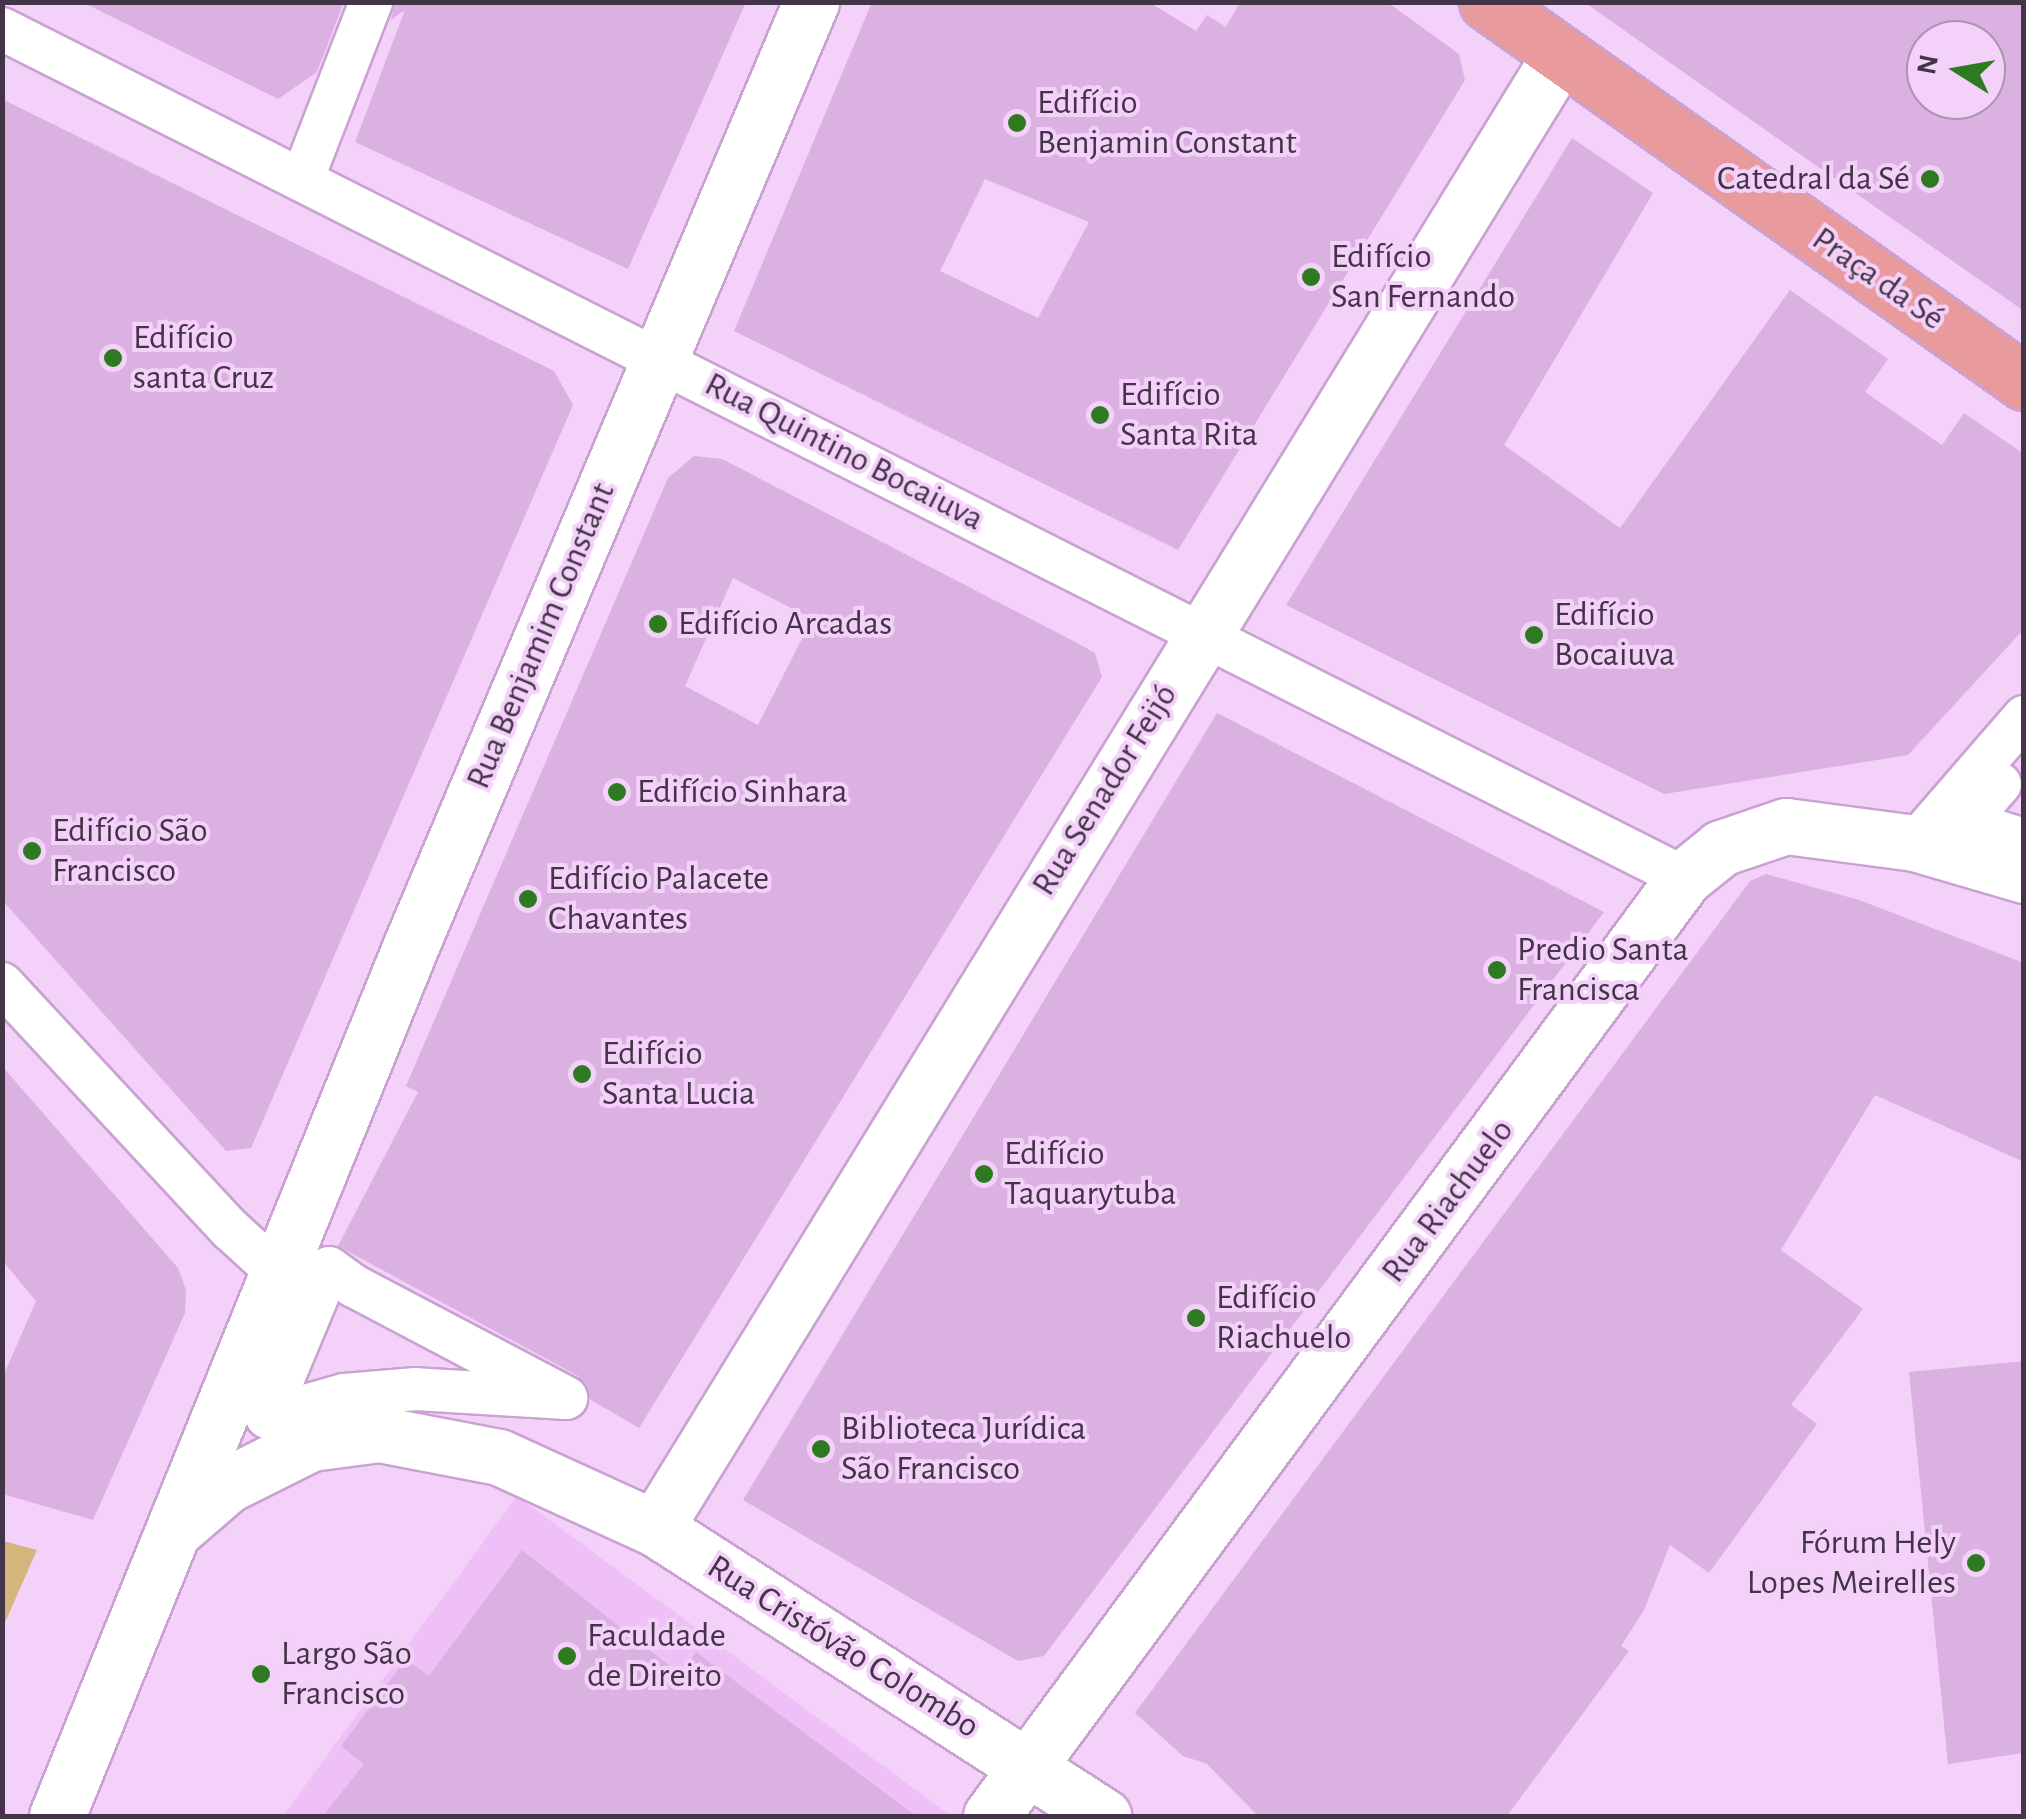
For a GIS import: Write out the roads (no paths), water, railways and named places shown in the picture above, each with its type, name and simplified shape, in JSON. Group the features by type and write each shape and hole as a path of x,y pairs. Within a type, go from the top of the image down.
{"main road":[{"name":"Rua Benjamim Constant","path":"277,1272 811,2"},
{"name":"Praça da Sé","path":"1487,2 2024,382"},
{"name":"Rua Senador Feijó","path":"655,1528 1560,54"},
{"name":"Rua Riachuelo","path":"991,1816 1684,878 1721,848 1786,826 1915,843 2024,875"},
{"path":"57,1816 277,1272"},
{"path":"170,1534 227,1485 291,1450 380,1434 499,1456 655,1528"},
{"name":"Rua Cristóvão Colombo","path":"655,1528 1030,1765 1103,1816"}],"street":[{"path":"302,180 371,2"},
{"name":"Rua Quintino Bocaiuva","path":"2,29 1684,878"},
{"path":"1915,843 2024,717"},
{"path":"2024,757 1967,822 2024,840"},
{"path":"2,984 230,1230 277,1272"},
{"path":"329,1268 566,1398 416,1389 344,1395 266,1417 329,1268"}],"place":[{"name":"Edifício Benjamin Constant","path":"1017,123"},
{"name":"Catedral da Sé","path":"1930,179"},
{"name":"Edifício San Fernando","path":"1311,277"},
{"name":"Edifício santa Cruz","path":"113,358"},
{"name":"Edifício Santa Rita","path":"1100,415"},
{"name":"Edifício Arcadas","path":"658,624"},
{"name":"Edifício Bocaiuva","path":"1534,635"},
{"name":"Edifício Sinhara","path":"617,792"},
{"name":"Edifício São Francisco","path":"32,851"},
{"name":"Edifício Palacete Chavantes","path":"528,899"},
{"name":"Predio Santa Francisca","path":"1497,970"},
{"name":"Edifício Santa Lucia","path":"582,1074"},
{"name":"Edifício Taquarytuba","path":"984,1174"},
{"name":"Edifício Riachuelo","path":"1196,1318"},
{"name":"Biblioteca Jurídica São Francisco","path":"821,1449"},
{"name":"Fórum Hely Lopes Meirelles","path":"1976,1563"},
{"name":"Faculdade de Direito","path":"567,1656"},
{"name":"Largo São Francisco","path":"261,1674"}]}
